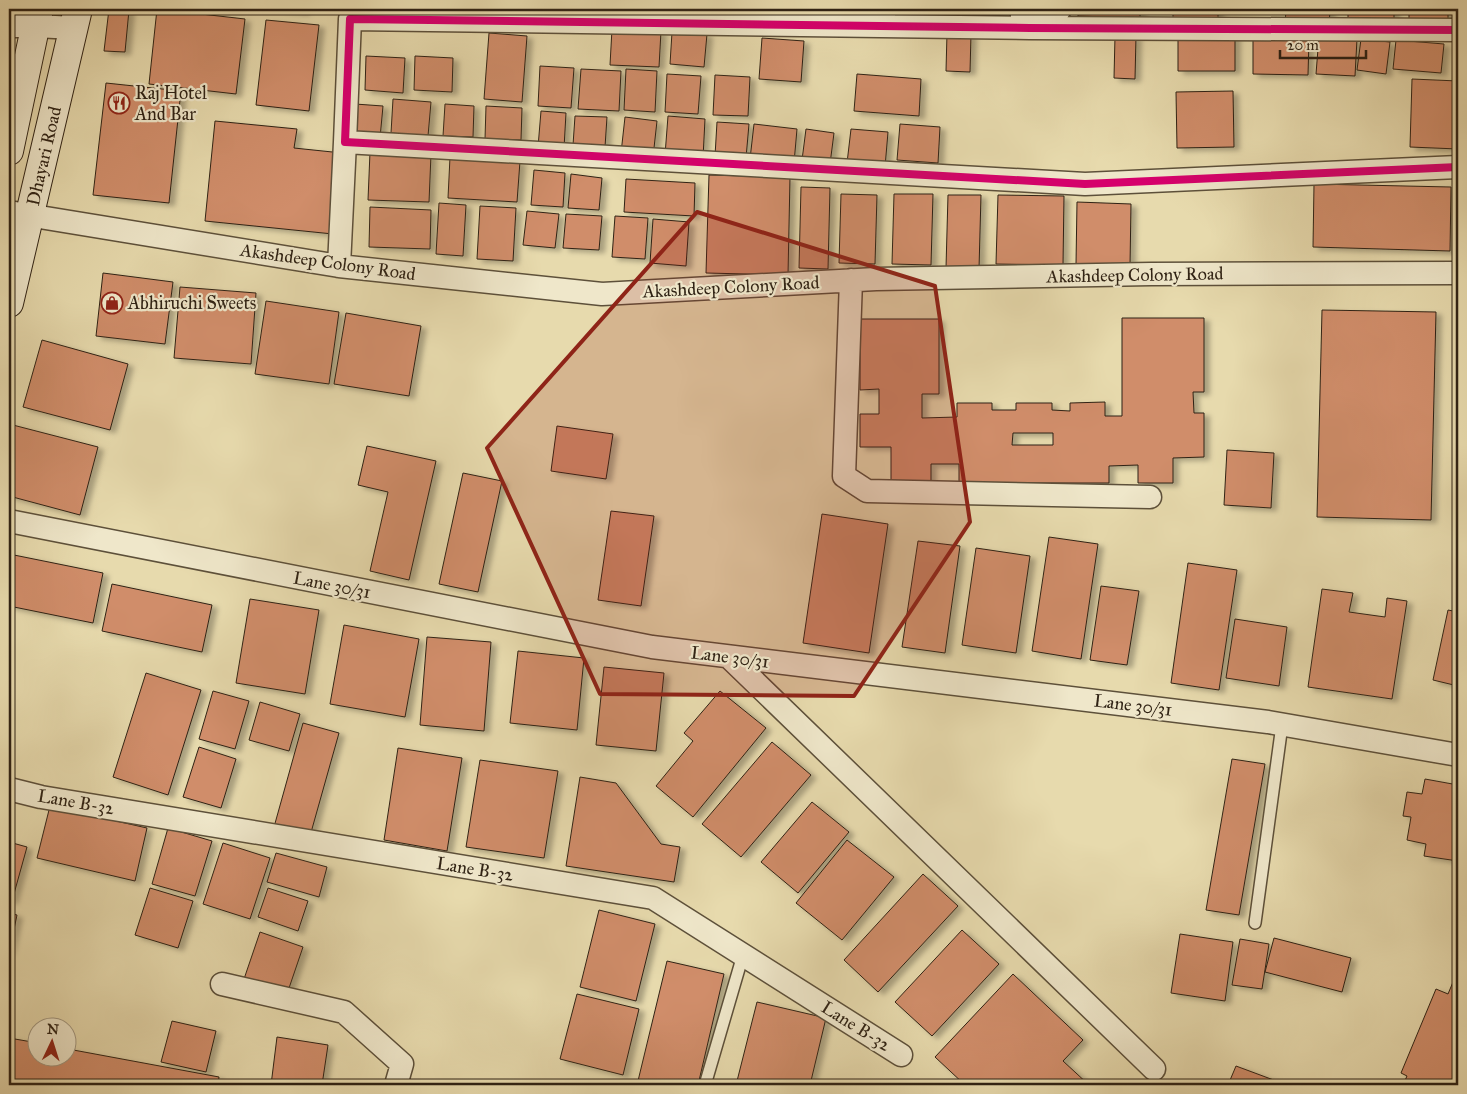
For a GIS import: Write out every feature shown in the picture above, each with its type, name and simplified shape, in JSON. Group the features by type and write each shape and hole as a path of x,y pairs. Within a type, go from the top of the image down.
{"main road":[{"name":"Dhayari Road","path":"9,151 38,17"},
{"name":"Dhayari Road","path":"9,302 19,214 76,18"}],"street":[{"path":"813,9 1032,16 1060,9"},
{"path":"9,26 38,17 76,18"},
{"path":"339,266 350,19 1030,28 1458,30"},
{"path":"345,142 1085,184 1458,167"},
{"name":"Akashdeep Colony Road","path":"19,214 339,266 602,294 886,279 1151,274 1458,273"},
{"path":"851,280 844,476 867,491 1150,497"},
{"name":"Lane 30/31","path":"9,521 652,647 1258,720 1458,755"},
{"path":"729,657 1154,1069"},
{"name":"Lane B-32","path":"9,789 41,797 653,898 901,1055"},
{"path":"222,984 344,1012 402,1064 396,1085"}],"lane":[{"path":"1255,922 1282,725"},
{"path":"705,1085 743,955"}],"highlighted area":[{"path":"697,212 935,286 970,522 854,696 600,694 487,448"}],"building":[{"path":"109,9 129,10 125,52 104,51"},
{"path":"157,9 245,19 236,94 149,84"},
{"path":"279,9 304,9 304,12"},
{"path":"1078,9 1140,9 1140,18 1078,16"},
{"path":"1173,9 1218,9 1218,20 1173,20"},
{"path":"1286,9 1330,9 1329,27 1285,25"},
{"path":"1348,9 1394,9 1394,24 1348,22"},
{"path":"1409,9 1448,9 1448,22 1409,21"},
{"path":"266,20 319,25 309,111 256,105"},
{"path":"612,29 661,31 659,67 610,65"},
{"path":"672,32 707,34 704,67 670,64"},
{"path":"1235,32 1235,71 1178,71 1178,33"},
{"path":"489,33 527,36 522,102 484,99"},
{"path":"947,33 971,34 970,72 946,71"},
{"path":"1115,36 1136,36 1135,79 1114,78"},
{"path":"1319,36 1357,39 1355,76 1316,74"},
{"path":"762,38 804,41 801,82 759,79"},
{"path":"1253,38 1309,39 1308,75 1253,74"},
{"path":"1361,39 1390,42 1386,74 1357,70"},
{"path":"1396,40 1444,44 1441,73 1393,69"},
{"path":"366,56 405,58 403,93 365,90"},
{"path":"415,56 453,58 452,92 414,90"},
{"path":"540,66 574,68 571,108 538,106"},
{"path":"581,69 621,71 619,111 578,109"},
{"path":"626,69 657,71 655,112 624,110"},
{"path":"667,74 701,76 698,114 665,112"},
{"path":"857,74 921,79 919,116 854,111"},
{"path":"715,75 750,77 748,116 713,115"},
{"path":"1412,79 1458,81 1458,149 1410,147"},
{"path":"106,83 181,91 169,203 93,195"},
{"path":"1233,91 1234,147 1177,148 1176,92"},
{"path":"393,99 431,102 428,136 391,133"},
{"path":"355,104 383,106 380,138 352,135"},
{"path":"445,104 474,106 473,137 443,136"},
{"path":"486,106 522,108 521,140 485,139"},
{"path":"541,111 566,113 564,148 538,147"},
{"path":"575,116 607,117 605,147 573,145"},
{"path":"668,116 705,119 703,158 665,155"},
{"path":"625,117 657,121 653,157 621,153"},
{"path":"215,121 297,129 294,148 342,153 333,234 205,221"},
{"path":"717,122 749,124 746,158 715,156"},
{"path":"754,124 797,129 794,163 750,159"},
{"path":"900,124 940,127 938,163 897,160"},
{"path":"806,129 834,133 830,164 802,160"},
{"path":"851,129 888,132 885,167 847,163"},
{"path":"370,152 431,154 429,202 368,200"},
{"path":"450,157 520,161 517,202 448,198"},
{"path":"534,170 565,173 563,207 531,205"},
{"path":"571,174 602,178 599,210 568,208"},
{"path":"709,175 790,177 788,275 706,273"},
{"path":"626,179 695,183 694,216 624,212"},
{"path":"1314,184 1451,187 1450,251 1313,247"},
{"path":"801,187 830,188 828,269 799,268"},
{"path":"841,194 877,195 875,264 839,263"},
{"path":"894,194 933,194 931,265 892,264"},
{"path":"948,195 981,195 979,269 946,268"},
{"path":"998,195 1064,196 1063,265 996,264"},
{"path":"1077,202 1131,204 1130,266 1076,264"},
{"path":"439,203 466,205 463,256 436,254"},
{"path":"480,206 516,208 513,261 477,259"},
{"path":"370,207 431,210 430,249 369,247"},
{"path":"527,211 559,214 555,248 523,245"},
{"path":"566,214 602,216 599,250 563,248"},
{"path":"615,216 648,218 645,259 612,257"},
{"path":"653,219 689,222 686,266 650,263"},
{"path":"103,273 173,282 165,344 96,336"},
{"path":"180,287 256,293 251,364 174,358"},
{"path":"266,301 339,312 329,384 255,374"},
{"path":"1322,310 1436,312 1431,520 1317,517"},
{"path":"346,313 421,326 409,396 334,384"},
{"path":"1122,318 1204,318 1204,392 1193,392 1194,413 1204,413 1204,457 1173,458 1173,483 1138,483 1138,465 1109,466 1109,483 959,483 959,464 931,464 931,483 891,484 891,447 860,447 860,414 879,414 879,389 860,390 860,319 939,319 939,394 922,394 922,418 957,417 957,403 992,403 992,410 1016,410 1016,403 1052,403 1052,410 1070,411 1070,403 1105,402 1105,416 1122,416","holes":["1013,433 1053,433 1053,445 1012,445"]},
{"path":"42,340 128,364 110,430 23,407"},
{"path":"9,424 98,447 80,515 9,496"},
{"path":"557,426 613,434 606,479 551,471"},
{"path":"367,446 436,461 409,580 370,571 388,492 358,485"},
{"path":"1227,450 1274,453 1271,508 1224,505"},
{"path":"463,473 502,481 478,592 439,584"},
{"path":"611,511 654,516 641,606 598,600"},
{"path":"822,514 888,524 869,653 803,643"},
{"path":"1049,537 1098,544 1081,659 1032,651"},
{"path":"918,541 960,546 945,653 902,647"},
{"path":"976,548 1030,556 1016,653 962,645"},
{"path":"9,554 103,573 93,623 9,606"},
{"path":"1188,563 1237,570 1219,690 1171,683"},
{"path":"112,584 212,605 202,652 102,631"},
{"path":"1101,586 1139,591 1127,665 1090,660"},
{"path":"1322,589 1353,593 1349,612 1385,617 1387,598 1407,601 1392,699 1308,687"},
{"path":"250,599 319,610 305,694 236,683"},
{"path":"1448,610 1458,612 1458,686 1433,680"},
{"path":"1235,619 1287,627 1279,686 1226,678"},
{"path":"344,625 419,639 405,717 330,704"},
{"path":"427,637 491,642 484,731 420,725"},
{"path":"518,651 584,658 577,730 510,723"},
{"path":"604,667 664,673 656,751 596,745"},
{"path":"146,673 201,690 168,795 113,777"},
{"path":"213,691 249,701 235,749 199,739"},
{"path":"720,691 766,728 693,817 656,786 693,741 684,733"},
{"path":"260,702 300,714 289,751 249,740"},
{"path":"303,723 339,733 310,836 274,827"},
{"path":"772,742 811,775 741,857 702,824"},
{"path":"199,747 236,759 221,808 183,797"},
{"path":"398,748 462,758 447,851 384,840"},
{"path":"1232,759 1265,764 1239,915 1206,910"},
{"path":"480,760 558,771 544,858 466,847"},
{"path":"580,777 616,783 661,844 680,847 674,882 566,866"},
{"path":"1425,779 1458,785 1458,861 1424,856 1426,844 1407,840 1411,817 1403,816 1407,792 1422,794"},
{"path":"812,802 849,832 798,893 761,862"},
{"path":"50,806 147,828 135,881 37,858"},
{"path":"168,828 212,841 195,896 152,884"},
{"path":"847,840 894,877 842,940 796,903"},
{"path":"9,842 27,847 12,901 9,901"},
{"path":"223,843 270,858 250,919 203,904"},
{"path":"276,853 327,867 319,897 267,882"},
{"path":"923,874 958,906 878,992 844,960"},
{"path":"150,888 193,901 178,948 135,935"},
{"path":"268,888 308,901 298,931 258,917"},
{"path":"599,910 655,924 636,1001 580,987"},
{"path":"9,913 17,915 9,953"},
{"path":"962,930 999,964 932,1036 895,1002"},
{"path":"260,932 303,947 287,994 244,979"},
{"path":"1180,934 1233,942 1225,1001 1171,993"},
{"path":"1274,938 1351,958 1342,992 1265,972"},
{"path":"1240,939 1269,944 1262,989 1232,985"},
{"path":"667,961 724,974 698,1085 637,1085"},
{"path":"1458,970 1458,1085 1403,1085 1407,1076 1401,1073 1436,989 1448,994"},
{"path":"1013,974 1083,1040 1063,1061 1089,1085 965,1085 935,1057"},
{"path":"577,994 639,1009 623,1075 560,1059"},
{"path":"757,1002 826,1018 810,1085 736,1085"},
{"path":"172,1021 216,1031 206,1072 161,1062"},
{"path":"277,1037 328,1045 322,1085 271,1085"},
{"path":"9,1038 28,1041 28,1066 78,1066 78,1051 219,1077 218,1085 9,1085"},
{"path":"1236,1066 1287,1085 1228,1085"},
{"path":"534,1082 548,1085 533,1085"}],"cycle path":[{"path":"1458,30 1030,28 350,19 345,142 1085,184 1458,167"}],"place":[{"name":"Raj Hotel And Bar","path":"119,103"},
{"name":"Abhiruchi Sweets","path":"112,303"}]}
